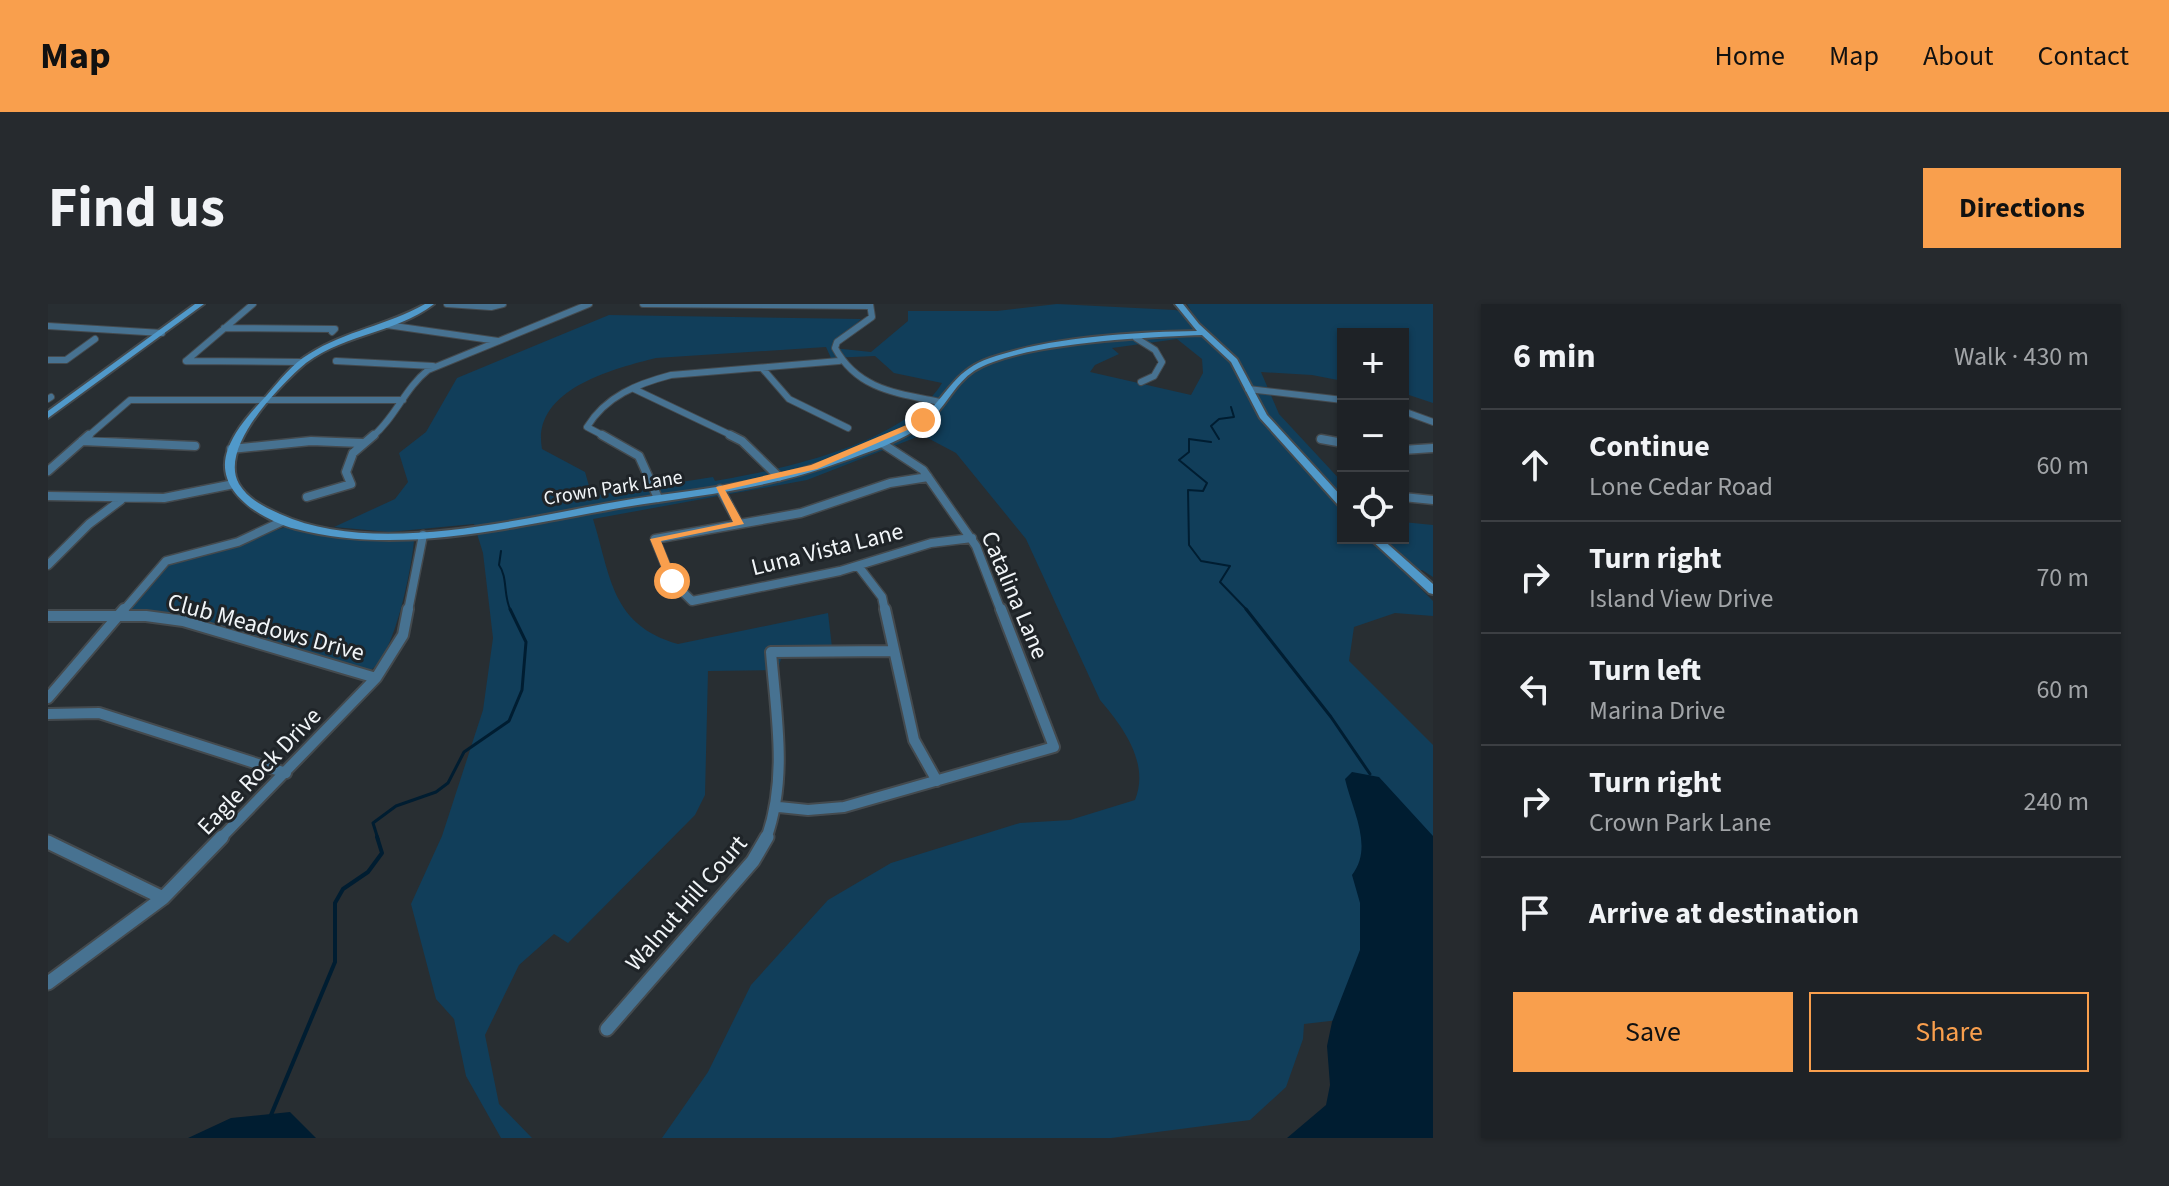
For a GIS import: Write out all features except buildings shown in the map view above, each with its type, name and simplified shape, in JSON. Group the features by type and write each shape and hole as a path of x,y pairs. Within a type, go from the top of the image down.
{"street":[{"path":"48,415 200,304"},
{"path":"253,304 186,361 302,362"},
{"path":"48,496 177,499 234,484 229,466 231,449 241,429 302,362 332,345 387,325 430,304"},
{"path":"447,304 494,307 503,304"},
{"path":"307,497 351,484 346,472 348,463 362,443 390,422 419,377 435,366 589,304"},
{"path":"643,304 870,305 872,317 837,342 839,361 852,376 873,387 940,402"},
{"path":"1179,304 1203,333 1234,361 1263,416 1337,497"},
{"path":"387,325 498,341"},
{"path":"48,326 159,335"},
{"path":"224,328 335,329 332,332"},
{"name":"Crown Park Lane","path":"234,484 244,498 283,521 344,534 423,535 720,489 779,477 880,442 923,420 967,371 994,359 1136,338 1203,333"},
{"path":"1136,338 1155,350 1162,362 1154,376 1141,382"},
{"path":"48,360 66,360 95,339"},
{"path":"336,361 435,366"},
{"path":"658,498 639,456 587,427 602,404 671,375 839,361"},
{"path":"762,368 772,388 782,398 848,428"},
{"path":"634,389 742,441 779,477"},
{"path":"1248,389 1337,399"},
{"path":"48,471 130,400 403,400"},
{"path":"1409,413 1433,422"},
{"path":"1321,439 1337,442"},
{"path":"82,441 161,442 195,446"},
{"path":"231,449 311,441 362,443"},
{"name":"Catalina Lane","path":"880,442 911,460 928,477 972,538 1054,747 937,781"},
{"path":"1409,450 1433,448"},
{"path":"720,489 739,524 801,513 890,483 928,477"},
{"path":"1331,490 1337,490"},
{"path":"1409,498 1433,500"},
{"path":"48,565 89,524 121,500"},
{"path":"48,698 166,561 238,542 283,521"},
{"name":"Luna Vista Lane","path":"739,524 655,539 672,581 692,601 859,567 931,543 972,538"},
{"name":"Eagle Rock Drive","path":"48,983 163,898 376,678 403,635 423,535"},
{"path":"1381,544 1433,590"},
{"path":"779,807 833,809 937,781 914,740 882,597 859,567"},
{"name":"Club Meadows Drive","path":"48,616 116,616 183,621 376,678"},
{"name":"Walnut Hill Court","path":"607,1029 760,853 771,835 779,807 771,652 894,651"},
{"path":"48,714 99,713 286,773"},
{"path":"48,842 163,898"}],"shaded area":[{"path":"1057,304 1175,310 1193,314 1187,304 1433,304 1433,403 1409,395 1409,328 1337,328 1337,380 1261,372 1279,414 1337,477 1337,544 1409,544 1409,523 1433,525 1433,577 1422,570 1408,576 1433,601 1433,616 1395,613 1354,627 1349,661 1433,745 1433,925 1365,1017 1304,1024 1303,1039 1286,1087 1250,1120 1111,1138 662,1138 708,1072 751,985 828,900 891,863 1020,823 1070,820 1135,800 1139,773 1132,746 1100,700 1026,539 956,453 922,435 807,480 593,519 617,596 639,625 656,636 678,644 828,613 833,656 782,655 778,670 708,671 705,795 695,815 568,943 554,934 519,965 485,1035 499,1104 532,1138 501,1138 466,1076 454,1019 436,999 411,904 442,836 483,710 493,638 483,553 474,524 389,532 334,527 395,499 408,482 399,453 426,432 457,378 609,315 861,319 833,348 871,352 908,321 908,311 997,311","holes":["1177,339 1202,359 1203,373 1191,395 1090,372 1095,365 1119,354 1112,348","826,347 831,358 875,356 894,373 942,383 925,404 901,422 872,437 806,461 715,481 713,477 592,496 585,472 542,449 542,429 549,411 562,397 578,386 618,369 656,358"]},
{"path":"286,527 340,539 414,540 410,570 394,632 378,663 369,671 130,612 129,609 168,564"},
{"path":"1352,772 1379,777 1433,836 1433,1138 1287,1138 1326,1105 1330,1085 1327,1046 1332,1022 1360,950 1360,903 1352,875 1361,853 1361,840 1345,779"},
{"path":"290,1112 316,1138 188,1138 231,1118"}],"waterway":[{"path":"1219,439 1211,426 1219,419 1234,417 1231,407"},
{"path":"1211,442 1189,439 1189,452 1179,460 1207,483 1203,491 1188,490 1189,545 1201,561 1230,566 1220,582 1248,611"},
{"path":"501,551 499,565 511,611"},
{"path":"378,839 373,823 396,806 436,792 448,783 464,752 509,721 522,690 526,642 510,609"},
{"path":"1246,609 1331,717 1370,774"},
{"path":"271,1115 335,962 335,903 343,889 368,872 382,853 377,837"}],"route":[{"path":"672,581 655,539 739,524 720,489 814,467 896,435 923,420"}]}
